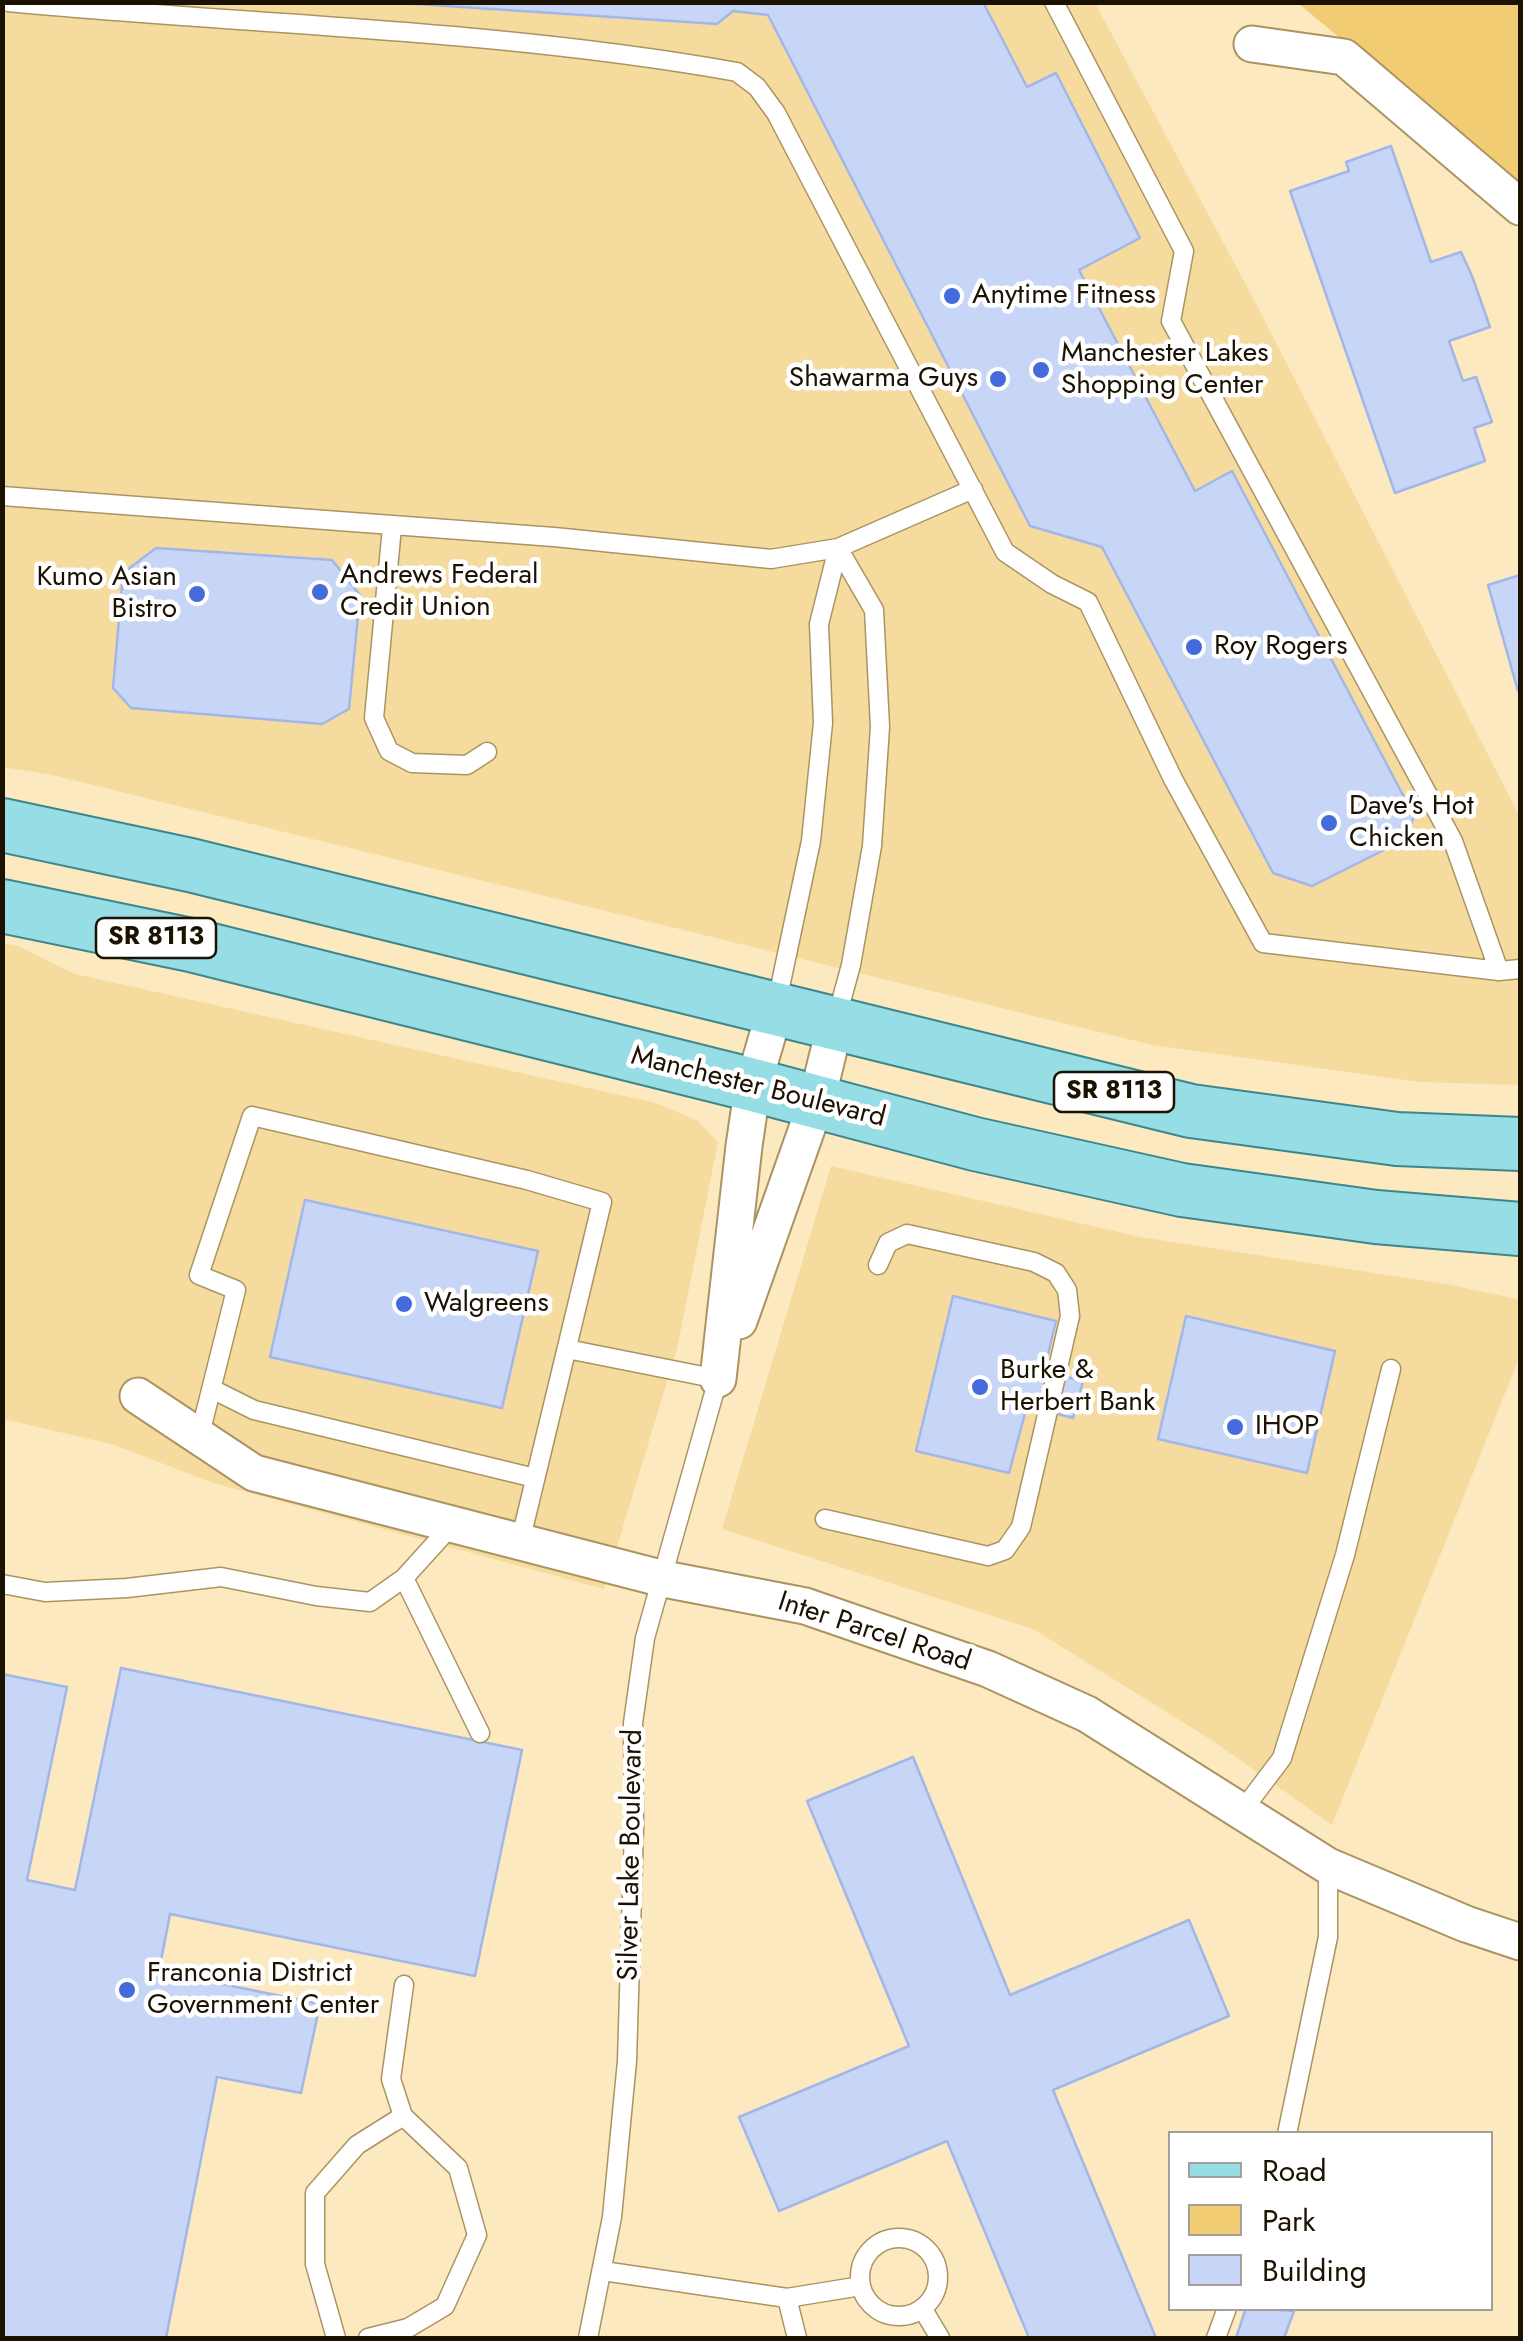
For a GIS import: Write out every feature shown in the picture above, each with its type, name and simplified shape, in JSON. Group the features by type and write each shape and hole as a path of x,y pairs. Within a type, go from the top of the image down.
{"main road":[{"name":"SR 8113","path":"2,825 190,865 1191,1111 1397,1139 1520,1144"},
{"name":"Manchester Boulevard","path":"2,906 191,945 975,1144 1182,1190 1376,1218 1520,1229"}],"street":[{"path":"1252,44 1344,57 1520,207"},
{"name":"Silver Lake Boulevard","path":"718,1379 754,1085 775,1010"},
{"name":"Silver Lake Boulevard","path":"718,1379 816,1103 835,1025"},
{"name":"Inter Parcel Road","path":"138,1396 254,1473 664,1579 805,1606 988,1669 1087,1714 1328,1866 1466,1924 1520,1942"}],"lane":[{"path":"8,2 362,27 584,50 737,72 757,87 776,112 1005,552 1052,584 1088,602 1173,778 1262,943 1500,971 1520,969"},
{"path":"1054,2 1184,251 1171,321 1453,840 1500,971"},
{"path":"2,496 554,537 770,559 838,548 972,489"},
{"path":"392,526 374,718 378,731 389,751 412,763 467,765 487,752"},
{"path":"775,1010 811,841 822,723 819,624 838,548"},
{"path":"835,1025 851,965 872,846 880,727 874,610 838,548"},
{"path":"199,1439 236,1290 199,1275 252,1116 527,1180 602,1202 520,1542"},
{"path":"825,1519 988,1556 1005,1550 1021,1527 1070,1316 1067,1290 1056,1273 1034,1262 908,1234 888,1243 878,1266"},
{"path":"567,1349 718,1379"},
{"path":"1242,1811 1282,1758 1345,1555 1391,1368"},
{"name":"Silver Lake Boulevard","path":"588,2338 612,2218 628,2061 634,1723 644,1638 664,1579 718,1379"},
{"path":"212,1388 254,1410 535,1478"},
{"path":"2,1584 45,1592 127,1588 220,1577 370,1602 404,1578 452,1525"},
{"path":"404,1578 480,1733"},
{"path":"1288,2131 1328,1937 1328,1866"},
{"path":"368,2338 408,2328 445,2306 477,2235 458,2168 404,2116 391,2079 404,1985"},
{"path":"336,2338 315,2264 315,2194 357,2146 404,2116"},
{"path":"905,2238 928,2250 938,2273 932,2298 922,2308 898,2316 874,2307 861,2286 863,2261 880,2242 905,2238"},
{"path":"602,2271 787,2298 861,2286"},
{"path":"787,2298 796,2338"},
{"path":"922,2308 940,2338"},
{"path":"1216,2338 1227,2311"}],"shaded area":[{"path":"2,3 1095,3 1253,298 1520,817 1520,1085 1420,1082 1152,1045 52,775 3,767"},
{"path":"2,943 18,946 75,974 656,1103 698,1121 718,1142 677,1349 604,1589 210,1482 115,1445 3,1419"},
{"path":"831,1166 1140,1237 1452,1285 1520,1300 1520,1356 1332,1825 1213,1741 1033,1629 722,1529"}],"green space":[{"path":"1298,3 1520,3 1520,189"}],"building":[{"name":"Manchester Lakes Shopping Center","path":"386,2 983,2 1027,87 1056,73 1140,238 1079,270 1195,491 1232,471 1414,816 1406,839 1312,886 1273,873 1102,547 1030,526 768,15 733,11 717,24"},
{"path":"1391,146 1431,262 1461,252 1472,276 1490,327 1449,341 1463,381 1476,377 1492,422 1474,428 1485,461 1395,493 1290,191 1349,171 1346,162"},
{"path":"156,548 332,560 360,595 349,709 322,724 131,708 113,688 123,573"},
{"path":"1520,575 1520,691 1518,691 1488,585"},
{"name":"Walgreens","path":"305,1200 538,1251 502,1408 270,1357"},
{"path":"953,1296 1056,1321 1044,1371 1083,1381 1073,1418 1027,1406 1009,1473 916,1451"},
{"path":"1186,1316 1335,1351 1307,1473 1158,1439"},
{"name":"Franconia District Government Center","path":"121,1668 522,1750 475,1976 170,1914 159,1971 320,2004 301,2093 217,2077 166,2338 2,2338 2,1674 67,1687 27,1880 75,1890"},
{"path":"913,1757 1010,1995 1189,1920 1229,2016 1053,2090 1156,2338 1029,2338 947,2141 779,2211 739,2117 909,2046 807,1801"},
{"path":"1245,2311 1294,2311 1284,2338 1236,2338"}],"place":[{"name":"Anytime Fitness","path":"952,296"},
{"name":"Manchester Lakes Shopping Center","path":"1041,370"},
{"name":"Shawarma Guys","path":"998,379"},
{"name":"Andrews Federal Credit Union","path":"320,592"},
{"name":"Kumo Asian Bistro","path":"197,594"},
{"name":"Roy Rogers","path":"1194,647"},
{"name":"Dave's Hot Chicken","path":"1329,823"},
{"name":"Walgreens","path":"404,1304"},
{"name":"Burke & Herbert Bank","path":"980,1387"},
{"name":"IHOP","path":"1235,1427"},
{"name":"Franconia District Government Center","path":"127,1990"}]}
